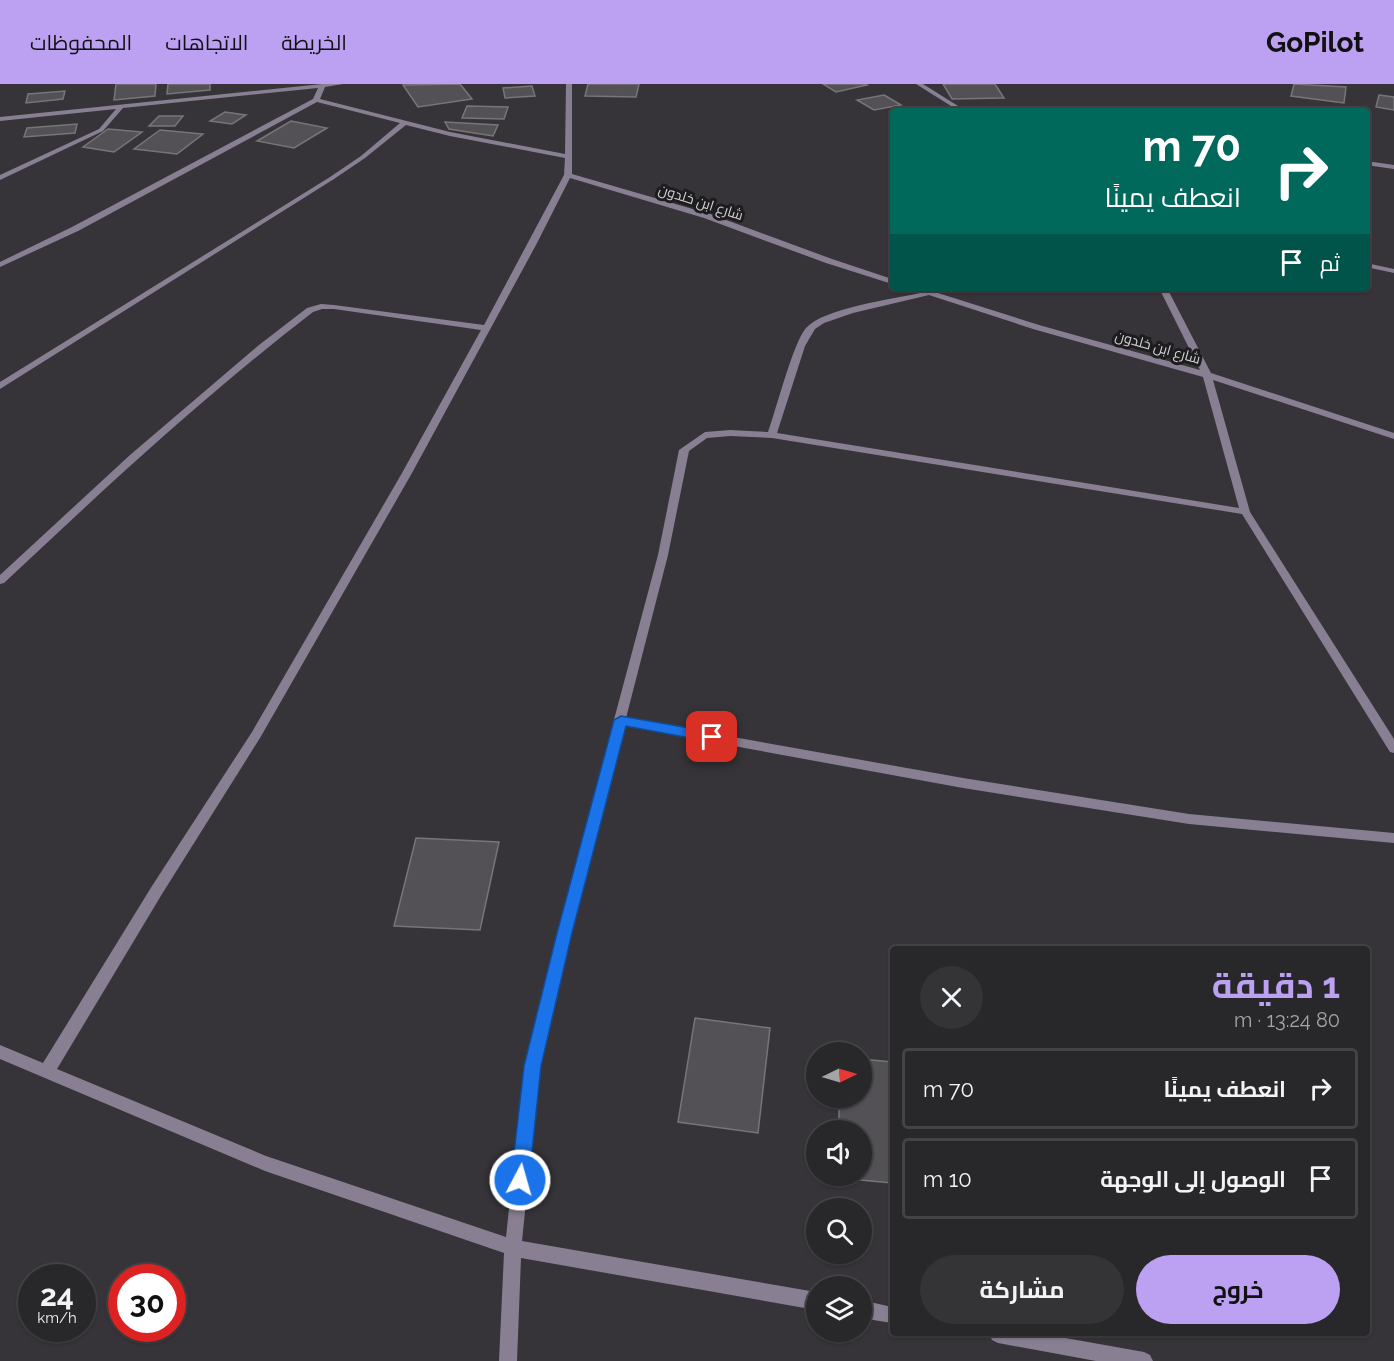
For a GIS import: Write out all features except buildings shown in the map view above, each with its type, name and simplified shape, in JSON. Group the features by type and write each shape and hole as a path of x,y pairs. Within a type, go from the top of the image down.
{"street":[{"path":"0,118 340,84"},
{"path":"47,1071 157,890 256,735 407,473 568,175 569,84"},
{"path":"919,84 958,108"},
{"path":"2,263 75,229 316,100 322,87"},
{"path":"316,100 404,123 567,156"},
{"path":"0,178 101,130 121,107"},
{"path":"0,386 332,178 363,157 404,123"},
{"path":"1370,164 1394,167"},
{"name":"شارع ابن خلدون","path":"568,175 707,216 829,261 890,280"},
{"path":"1370,266 1394,270"},
{"name":"شارع ابن خلدون","path":"923,291 1036,327 1207,375 1394,436"},
{"path":"1165,291 1207,375 1245,512 1394,749"},
{"path":"772,435 801,346 806,333 813,325 841,314 929,293"},
{"path":"0,581 133,457 262,347 310,310 321,306 334,307 485,328"},
{"path":"508,1361 513,1248 532,1066 567,922 663,555 684,450 705,435 730,433 772,435 1245,512"},
{"path":"621,720 963,783 1189,819 1394,838"},
{"path":"0,1052 265,1163 513,1248 806,1299"},
{"path":"872,1311 890,1315"},
{"path":"1009,1336 1144,1361"}],"route":[{"path":"520,1180 532,1066 564,933 621,720 712,737"}]}
